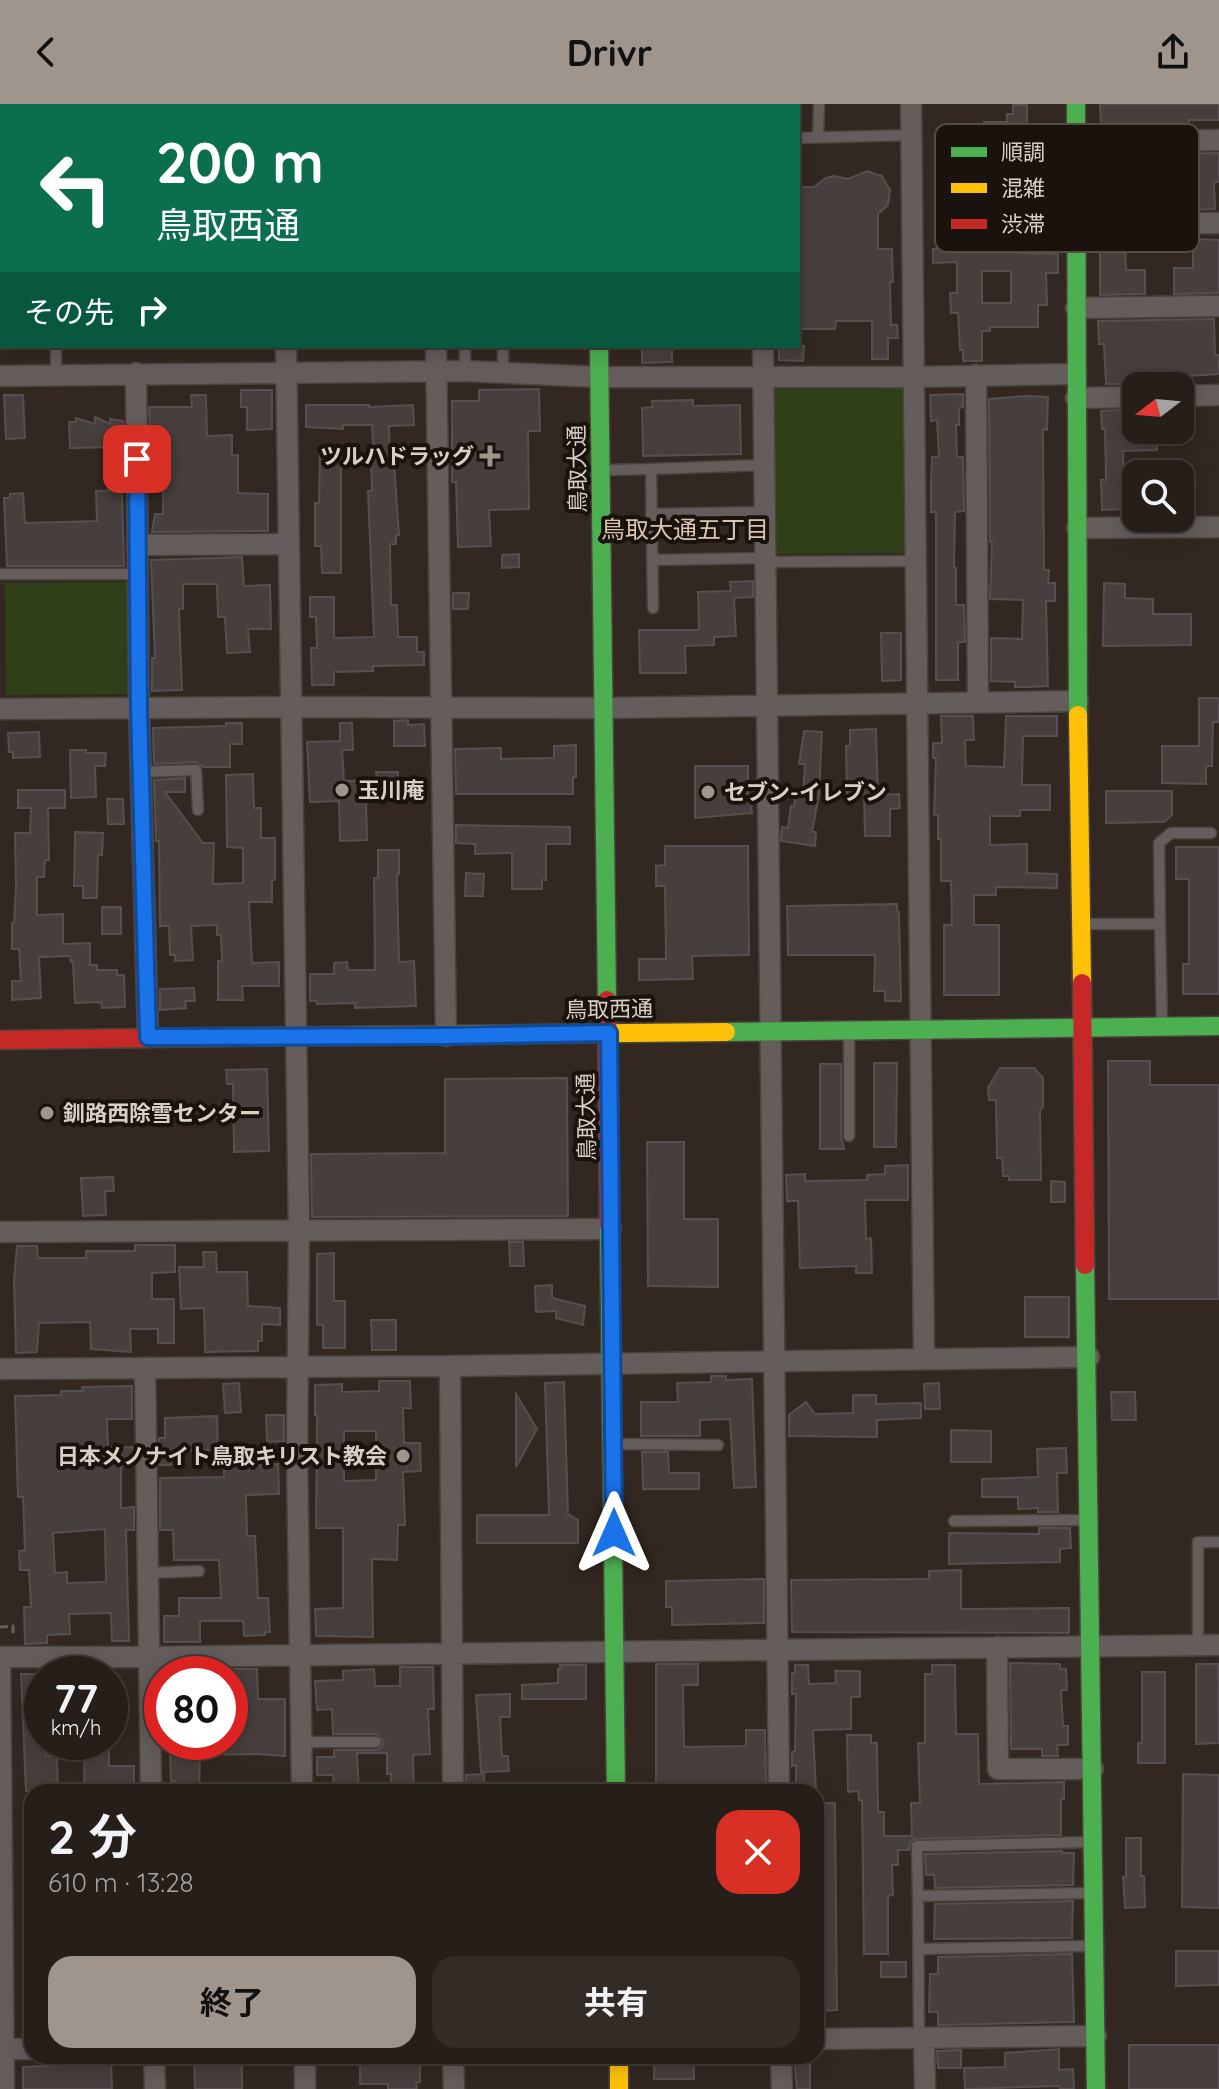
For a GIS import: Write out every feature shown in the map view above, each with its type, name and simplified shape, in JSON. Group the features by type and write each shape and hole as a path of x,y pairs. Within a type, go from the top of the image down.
{"main road":[{"path":"1076,252 1078,701 1085,1027 1096,2089"},
{"name":"鳥取大通","path":"599,348 616,1784"},
{"name":"鳥取西通","path":"0,1040 1219,1026"},
{"path":"619,2064 619,2089"}],"street":[{"path":"911,104 924,1358"},
{"path":"1199,140 1219,140"},
{"path":"1199,223 1219,223"},
{"path":"1076,308 1219,306"},
{"path":"286,348 297,1035 297,1454 302,1784"},
{"path":"436,348 446,1036"},
{"path":"763,348 779,1784"},
{"path":"0,376 437,371 503,371 600,377 1076,374"},
{"path":"136,373 140,772 148,1037"},
{"path":"976,375 978,701"},
{"path":"1194,396 1219,395"},
{"path":"1076,398 1122,397"},
{"path":"1077,528 1219,527"},
{"path":"137,545 289,544"},
{"path":"0,709 605,708 1078,701"},
{"path":"0,1232 611,1229"},
{"path":"0,1369 613,1365 1089,1357"},
{"path":"450,1366 453,1784"},
{"path":"145,1368 149,1656"},
{"path":"225,1656 1209,1646"},
{"path":"997,1647 998,1769 1093,1769"},
{"path":"4,2089 0,1657 144,1657"},
{"path":"151,1760 151,1784"},
{"path":"824,2039 1096,2036"},
{"path":"922,2038 925,2089"},
{"path":"2,2049 24,2049"},
{"path":"154,2064 155,2089"},
{"path":"305,2064 305,2089"},
{"path":"453,2064 454,2089"},
{"path":"781,2064 782,2089"}],"lane":[{"path":"818,137 819,104"},
{"path":"800,138 912,135"},
{"path":"56,348 56,375"},
{"path":"465,348 465,371"},
{"path":"503,348 503,371"},
{"path":"601,470 764,465"},
{"path":"651,469 653,608"},
{"path":"651,514 765,512"},
{"path":"652,560 917,561"},
{"path":"0,574 137,574"},
{"path":"140,772 196,770 198,810"},
{"path":"1162,1027 1159,843 1171,833 1211,833"},
{"path":"1083,924 1160,924"},
{"path":"849,1030 849,1136"},
{"path":"614,1443 718,1445"},
{"path":"214,1458 297,1454"},
{"path":"954,1521 1090,1520"},
{"path":"1209,1646 1198,1542 1219,1542"},
{"path":"147,1573 199,1571"},
{"path":"302,1742 376,1742"},
{"path":"922,2038 917,1846 1093,1842"},
{"path":"918,1896 1094,1893"},
{"path":"919,1949 1095,1946"}],"green space":[{"path":"904,388 906,553 772,554 770,389"},
{"path":"128,582 130,694 6,695 5,583"}],"building":[{"path":"1100,104 1219,104 1219,120 1189,120 1189,124 1101,124"},
{"path":"1013,105 1027,105 1027,124 984,124 1007,122 1007,114 1013,114"},
{"path":"1199,153 1219,153 1219,182 1214,182 1215,209 1199,209"},
{"path":"867,171 882,176 890,190 888,205 878,214 878,249 892,249 891,325 897,325 898,338 888,338 888,359 872,359 872,321 836,321 835,329 800,329 800,187 814,187 834,176 848,179"},
{"path":"1199,239 1219,240 1219,293 1174,294 1174,268 1193,268 1193,252 1199,252"},
{"path":"933,249 935,252 1058,254 1058,273 1046,273 1047,305 1038,305 1038,327 990,327 990,331 982,331 982,361 963,361 958,313 951,313 950,293 957,293 957,262 933,263","holes":["982,271 1011,271 1011,303 982,303"]},
{"path":"1100,252 1125,252 1126,270 1145,270 1145,294 1100,295"},
{"path":"1214,319 1219,374 1122,372 1122,384 1106,384 1104,344 1099,344 1098,321"},
{"path":"804,346 803,361 779,360 779,348"},
{"path":"642,348 672,348 672,362 642,363"},
{"name":"ツルハドラッグ","path":"539,389 540,431 528,431 529,509 489,510 491,546 458,547 456,482 452,482 452,401 479,401 479,390"},
{"path":"241,390 272,390 272,429 247,430 247,407 241,407"},
{"path":"963,394 959,425 956,425 957,457 963,457 964,511 955,512 954,568 956,605 964,605 965,642 958,642 958,680 936,680 936,512 931,512 931,483 932,457 939,457 937,420 931,421 930,395"},
{"path":"4,395 23,395 25,438 6,439"},
{"path":"191,395 206,395 207,436 232,435 232,456 238,455 238,493 268,494 268,531 152,532 155,514 163,514 164,429 150,429 149,407 192,407"},
{"path":"1048,397 1047,430 1043,429 1044,570 1049,570 1048,583 1055,583 1055,601 1046,601 1048,686 1015,687 1015,682 991,681 991,638 1022,639 1023,600 990,599 989,399"},
{"path":"693,400 693,406 740,405 741,454 643,456 642,408 653,407 652,401"},
{"path":"306,405 413,405 414,425 389,426 399,535 396,535 396,544 390,544 391,605 397,605 398,637 417,637 417,652 424,652 424,665 373,666 373,671 334,672 334,685 312,685 311,648 317,648 316,617 310,617 310,597 334,597 334,638 374,637 368,491 372,491 371,463 374,463 372,425 343,425 343,429 306,427"},
{"path":"1122,410 1122,444 1157,444 1157,450 1123,451 1122,509 1102,510 1101,480 1106,480 1105,429 1102,429 1101,411"},
{"path":"95,417 110,424 110,419 123,421 124,447 70,448 69,422 76,422 76,418 95,424"},
{"path":"341,452 341,573 322,573 321,546 315,546 320,453"},
{"path":"122,490 124,566 7,566 4,498 10,498 10,494 23,493 25,523 97,521 96,491"},
{"path":"519,554 519,567 502,568 502,555"},
{"path":"242,557 244,586 270,585 271,629 248,629 250,652 227,653 225,617 218,617 217,584 183,584 183,609 179,609 182,690 152,691 152,658 155,658 151,560"},
{"path":"753,581 753,597 734,598 736,636 714,637 714,645 685,646 686,673 640,673 639,630 699,630 698,592 731,591 730,582"},
{"path":"1104,583 1125,584 1125,598 1153,599 1153,614 1191,614 1191,645 1103,646"},
{"path":"453,593 469,593 468,609 453,609"},
{"path":"881,633 901,633 901,680 882,681"},
{"path":"1199,698 1219,698 1219,722 1213,722 1212,766 1206,766 1206,784 1162,783 1162,746 1199,746"},
{"path":"941,716 973,716 974,740 965,740 966,766 1004,767 1006,716 1057,716 1057,736 1023,736 1022,785 1050,785 1050,810 1020,810 1020,816 990,816 990,845 1027,844 1027,873 1057,874 1057,888 996,887 996,895 974,895 974,925 999,925 999,995 944,995 944,925 952,925 951,881 941,881 941,839 938,839 938,815 934,815 936,758 933,758 933,743 942,743"},
{"path":"408,720 408,725 424,724 425,746 394,746 394,721"},
{"path":"226,723 242,723 242,744 230,744 230,767 203,767 196,762 154,764 153,728 226,726"},
{"path":"340,723 352,723 353,750 342,750 344,781 377,780 376,772 398,772 398,800 366,801 367,840 340,841 339,801 310,802 307,742 340,741"},
{"path":"876,729 878,795 899,794 900,808 890,809 890,836 865,836 864,794 847,795 846,746 850,746 850,730"},
{"path":"804,731 822,732 819,795 812,832 816,832 815,846 781,841 782,827 788,828 796,792 803,793 805,764 799,764"},
{"path":"39,732 40,757 13,758 13,752 9,752 8,733"},
{"path":"576,745 573,794 456,794 455,749 501,748 501,759 554,758 554,746"},
{"path":"70,750 106,753 105,766 95,766 96,797 71,798"},
{"path":"695,766 748,766 748,800 751,800 752,813 695,818"},
{"path":"253,774 254,808 261,808 261,838 275,838 275,880 272,880 272,902 249,902 252,963 279,962 279,986 242,986 243,1000 218,1000 218,961 222,961 221,935 217,935 217,925 191,926 193,960 175,961 175,955 170,955 169,926 160,926 159,841 156,841 154,780 185,778 185,792 165,792 203,843 214,843 213,884 243,883 243,848 227,847 226,775"},
{"path":"18,790 65,790 65,808 48,808 49,860 45,860 44,877 37,877 37,915 63,914 63,944 90,943 90,965 97,965 97,970 117,970 117,975 124,975 125,1007 102,1008 101,1002 75,1003 70,956 39,957 41,998 12,1000 12,981 21,981 19,949 12,949 16,888 15,833 30,833 31,808 18,808"},
{"path":"1106,791 1172,791 1172,815 1164,822 1106,823"},
{"path":"107,799 123,799 124,824 108,824"},
{"path":"456,825 570,827 570,844 546,844 546,880 542,880 542,889 512,889 512,853 475,854 475,844 456,843"},
{"path":"75,832 103,833 102,855 98,855 97,898 83,898 83,886 74,886"},
{"path":"665,846 748,846 749,955 692,956 693,979 639,980 639,959 666,959 665,886 656,886 656,866 665,865"},
{"path":"1176,847 1219,847 1219,994 1183,994 1183,964 1189,964 1189,879 1176,879"},
{"path":"378,850 399,850 399,962 414,961 416,1006 355,1008 355,1003 317,1004 317,1001 310,1001 310,974 334,974 334,963 347,962 348,970 375,970 374,878 378,878"},
{"path":"466,873 484,874 483,896 465,896"},
{"path":"897,904 901,1001 885,1001 885,991 874,991 875,955 788,955 787,906"},
{"path":"102,907 121,907 121,934 102,934"},
{"path":"194,988 195,1001 185,1001 186,1008 160,1010 160,989"},
{"path":"1108,1061 1150,1061 1150,1085 1219,1085 1219,1299 1109,1299"},
{"path":"874,1063 897,1063 896,1147 874,1147"},
{"path":"820,1064 841,1064 841,1136 844,1149 820,1149"},
{"path":"1000,1068 1034,1068 1043,1078 1041,1180 1009,1180 1009,1176 1003,1176 1002,1158 997,1158 996,1100 989,1100 988,1088"},
{"path":"267,1069 269,1151 234,1152 233,1084 227,1084 226,1070"},
{"path":"567,1078 568,1216 312,1217 311,1154 445,1153 445,1079"},
{"path":"647,1142 684,1142 684,1219 718,1219 718,1287 648,1286"},
{"path":"908,1165 908,1200 865,1200 866,1239 871,1238 872,1273 856,1273 856,1266 800,1268 798,1201 787,1201 786,1175 805,1174 805,1181 867,1180 867,1175 885,1174 885,1166"},
{"path":"113,1177 114,1191 105,1191 106,1215 83,1216 81,1178"},
{"path":"1051,1181 1065,1182 1065,1202 1051,1202"},
{"path":"509,1242 523,1242 524,1266 510,1266"},
{"path":"135,1245 175,1245 175,1272 152,1273 152,1299 174,1299 174,1343 158,1343 158,1329 130,1329 131,1352 91,1349 90,1322 39,1323 37,1352 16,1353 14,1280 17,1246 37,1246 38,1258 86,1258 86,1251 135,1251"},
{"path":"203,1252 216,1252 217,1272 247,1272 248,1306 280,1308 280,1325 262,1324 262,1341 258,1341 258,1351 205,1352 204,1308 181,1309 179,1267 204,1267"},
{"path":"334,1253 334,1301 345,1301 345,1348 323,1348 323,1325 317,1325 317,1254"},
{"path":"552,1285 552,1298 585,1306 583,1325 556,1318 556,1311 536,1312 535,1286"},
{"path":"1025,1297 1069,1297 1069,1337 1025,1337"},
{"path":"371,1320 396,1320 396,1350 372,1350"},
{"path":"711,1376 726,1376 726,1380 752,1379 756,1487 734,1488 730,1419 700,1420 700,1436 641,1436 641,1402 678,1402 677,1383 711,1382"},
{"path":"379,1381 410,1381 411,1408 403,1408 404,1443 420,1443 421,1471 403,1472 405,1525 398,1525 397,1560 372,1559 373,1637 316,1636 315,1609 343,1608 343,1528 316,1528 315,1385 342,1384 342,1392 379,1391","holes":["344,1431 376,1431 376,1480 344,1481"]},
{"path":"564,1382 568,1514 578,1520 578,1543 477,1543 477,1515 549,1515 545,1383"},
{"path":"239,1383 241,1412 225,1413 223,1384"},
{"path":"939,1383 940,1409 925,1409 924,1384"},
{"path":"132,1386 132,1419 107,1419 108,1448 133,1447 133,1466 121,1466 121,1508 134,1507 134,1530 126,1530 129,1641 112,1641 111,1613 69,1614 70,1634 47,1635 47,1643 25,1644 24,1607 31,1607 29,1570 20,1570 19,1551 25,1550 23,1497 18,1497 15,1396 61,1395 61,1391 83,1391 82,1387","holes":["105,1529 106,1582 67,1583 67,1572 55,1573 53,1533"]},
{"path":"1111,1392 1135,1392 1136,1420 1112,1420"},
{"path":"516,1394 537,1429 516,1467"},
{"path":"853,1395 876,1395 876,1404 921,1403 921,1418 877,1420 877,1437 789,1436 789,1415 806,1402 815,1414 853,1413"},
{"path":"266,1415 284,1415 284,1441 267,1442"},
{"path":"217,1416 218,1450 171,1451 171,1465 159,1465 159,1438 165,1438 165,1418"},
{"path":"951,1430 991,1431 991,1462 951,1462"},
{"path":"1066,1448 1067,1473 1057,1473 1058,1512 1038,1512 1038,1508 1018,1509 1018,1497 982,1497 982,1479 1038,1477 1037,1449"},
{"path":"642,1452 668,1452 669,1473 699,1473 699,1489 643,1489"},
{"path":"278,1464 279,1494 246,1495 247,1536 255,1536 258,1598 268,1598 270,1632 244,1636 243,1621 200,1621 200,1642 164,1642 164,1616 179,1616 179,1598 221,1598 219,1560 174,1560 173,1530 160,1530 160,1478 224,1477 224,1468"},
{"path":"1039,1528 1070,1528 1071,1548 1060,1549 1060,1562 949,1564 949,1533 1039,1534"},
{"path":"961,1570 961,1609 1069,1608 1069,1633 792,1632 791,1580 929,1579 929,1571"},
{"path":"764,1579 764,1623 672,1625 672,1607 666,1607 666,1581"},
{"path":"1010,1663 1060,1664 1060,1669 1066,1669 1067,1690 1061,1690 1063,1726 1068,1726 1068,1745 1057,1745 1058,1756 1042,1756 1042,1749 1011,1749"},
{"path":"656,1664 698,1664 698,1685 683,1685 684,1747 746,1746 746,1730 765,1730 766,1784 656,1784"},
{"path":"1196,1664 1218,1664 1219,1743 1196,1744"},
{"path":"560,1665 586,1665 586,1699 522,1699 522,1685 558,1683"},
{"path":"795,1665 808,1665 809,1684 836,1683 835,1671 860,1671 860,1697 851,1697 851,1729 813,1730 816,1784 796,1784 796,1765 792,1766 796,1694 792,1694 792,1673 795,1673"},
{"path":"932,1665 955,1665 956,1734 978,1734 979,1784 1064,1782 1061,1835 914,1839 909,1850 898,1850 898,1865 892,1865 893,1895 888,1896 888,1954 864,1954 862,1800 859,1800 858,1791 848,1792 847,1735 871,1735 871,1743 877,1743 878,1812 884,1812 884,1836 912,1836 911,1803 920,1803 918,1743 925,1743 925,1674 932,1674"},
{"path":"400,1667 433,1667 434,1709 428,1709 430,1754 413,1755 414,1784 391,1784 391,1774 387,1774 387,1753 357,1753 359,1784 334,1784 333,1775 317,1775 317,1757 334,1757 334,1750 377,1750 384,1741 377,1734 333,1734 332,1709 317,1710 315,1681 343,1680 343,1671 374,1669 375,1686 400,1686"},
{"path":"248,1669 257,1669 258,1699 285,1699 285,1756 248,1754"},
{"path":"1142,1672 1165,1672 1165,1763 1138,1763 1138,1743 1142,1743"},
{"path":"21,1674 24,1674 24,1744"},
{"path":"510,1694 510,1717 500,1717 502,1756 508,1756 509,1771 481,1772 476,1695"},
{"path":"25,1760 57,1760 58,1784 26,1784"},
{"path":"85,1760 109,1760 109,1766 134,1766 134,1784 84,1784"},
{"path":"170,1760 200,1760 199,1784 175,1784 171,1781"},
{"path":"484,1774 485,1784 466,1784 466,1775"},
{"path":"1183,1774 1219,1775 1219,1908 1182,1907"},
{"path":"824,1803 835,1803 837,2010 824,2011"},
{"path":"1126,1838 1141,1838 1145,1907 1125,1908 1123,1877 1126,1877"},
{"path":"1074,1853 1073,1885 935,1888 934,1875 926,1875 925,1854"},
{"path":"1073,1901 1072,1938 934,1939 935,1904"},
{"path":"1176,1951 1219,1951 1219,1985 1176,1986"},
{"path":"1072,1954 1074,2022 938,2025 938,2012 929,2012 930,1974 938,1974 938,1957"},
{"path":"881,1962 906,1962 906,1977 881,1977"},
{"path":"1129,2045 1219,2045 1219,2089 1129,2089"},
{"path":"1059,2049 1059,2070 1073,2069 1074,2089 1060,2089 1059,2086 965,2089 964,2068 1005,2067 1005,2053"},
{"path":"961,2050 961,2068 938,2068 937,2051"},
{"path":"111,2064 112,2089 23,2089 23,2067"},
{"path":"194,2064 242,2064 242,2089 195,2089"},
{"path":"360,2064 420,2064 417,2089 388,2089 388,2084 360,2084"},
{"path":"654,2064 694,2064 694,2079 654,2079"},
{"path":"795,2064 810,2064 810,2089 797,2089"}],"traffic: fast":[{"path":"1076,104 1076,124"},
{"path":"1076,252 1078,715"},
{"path":"599,348 607,1000"},
{"path":"726,1032 1219,1026"},
{"path":"609,1226 616,1784"},
{"path":"1085,1265 1096,2089"}],"traffic: slow":[{"path":"1078,715 1082,983"},
{"path":"222,1037 726,1032"},
{"path":"619,2064 619,2089"}],"traffic: jam":[{"path":"1082,983 1085,1265"},
{"path":"607,1000 609,1226"},
{"path":"0,1040 222,1037"}],"place":[{"name":"ツルハドラッグ","path":"490,456"},
{"name":"玉川庵","path":"342,790"},
{"name":"セブン-イレブン","path":"708,792"},
{"name":"釧路西除雪センター","path":"47,1113"},
{"name":"日本メノナイト鳥取キリスト教会","path":"403,1456"}],"district":[{"name":"鳥取大通五丁目","path":"685,530"}],"route":[{"path":"137,459 139,709 148,1037 609,1033 614,1533"}]}
